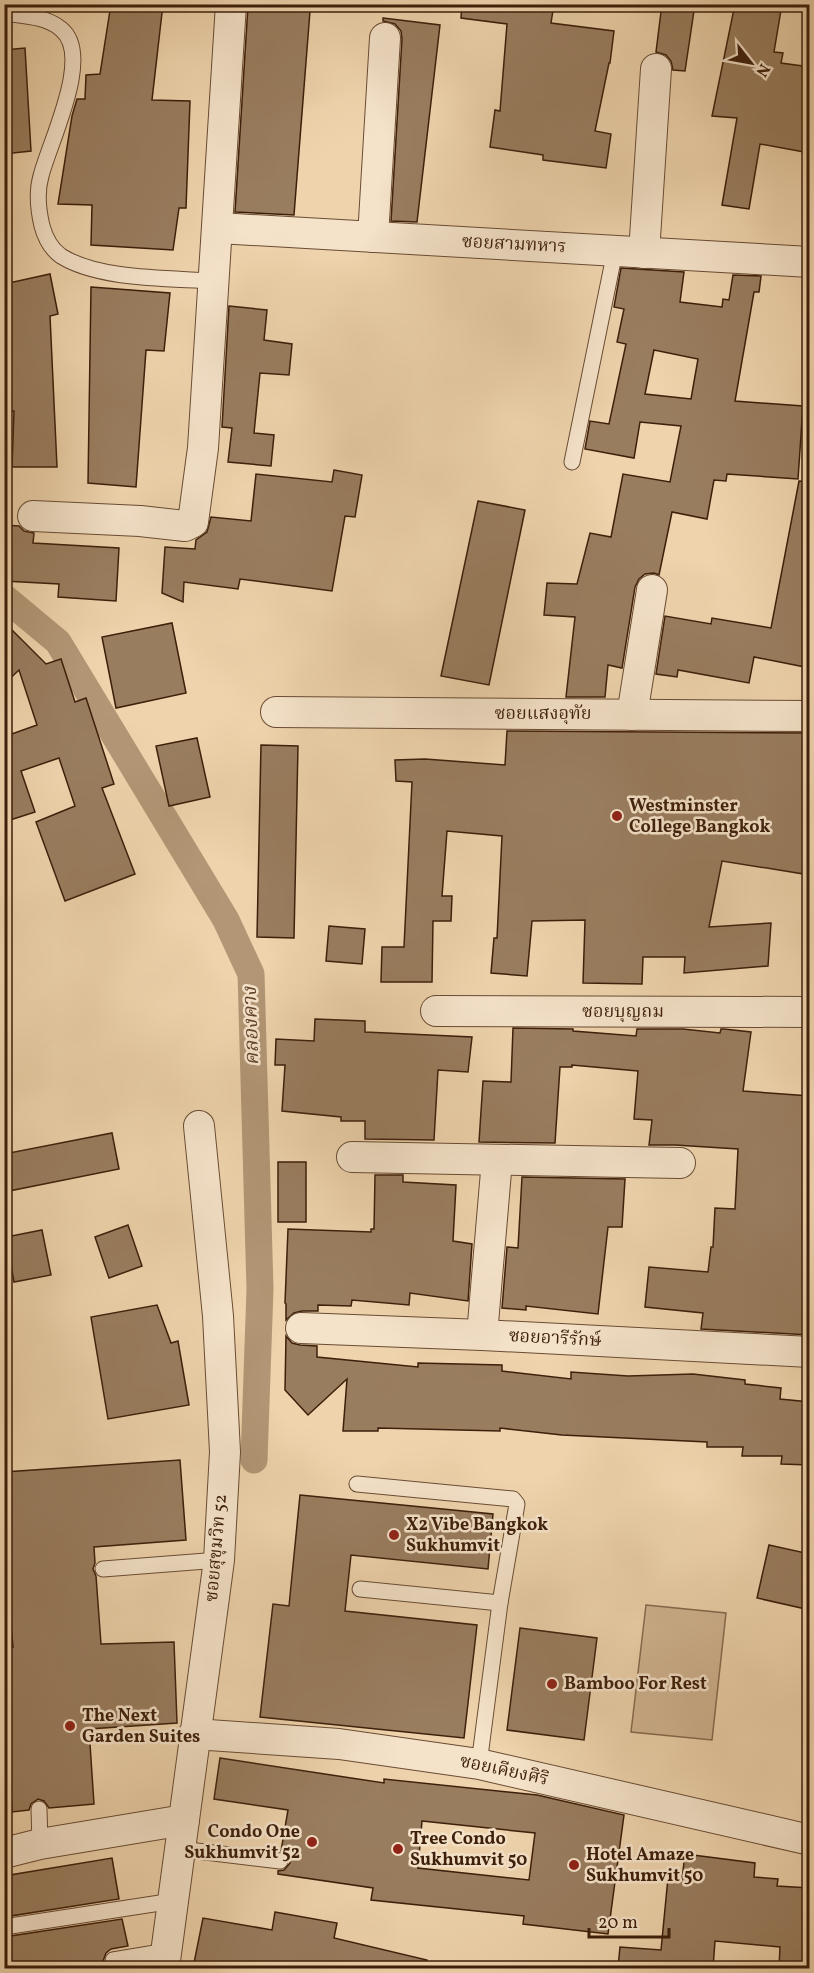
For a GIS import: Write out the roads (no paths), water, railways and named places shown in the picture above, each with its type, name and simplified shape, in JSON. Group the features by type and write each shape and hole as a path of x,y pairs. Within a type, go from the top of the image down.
{"street":[{"path":"33,516 140,521 185,526 191,524 194,519 203,448 231,4"},
{"path":"373,237 385,38"},
{"path":"630,252 656,69"},
{"name":"ซอยสามทหาร","path":"218,228 810,262"},
{"path":"632,715 652,590"},
{"name":"ซอยแสงอุทัย","path":"276,712 810,716"},
{"name":"ซอยบุญถม","path":"436,1011 810,1012"},
{"name":"ซอยสุขุมวิท 52","path":"166,1960 194,1734 219,1560 225,1452 218,1316 199,1126"},
{"path":"352,1157 680,1163"},
{"path":"482,1335 497,1160"},
{"name":"ซอยอารีรักษ์","path":"301,1328 810,1352"},
{"name":"ซอยเคียงศิริ","path":"194,1734 339,1744 479,1764 810,1840"},
{"path":"4,1853 40,1844 182,1834"}],"lane":[{"path":"4,13 41,19 60,27 71,42 74,63 70,87 40,178 38,208 44,232 51,246 60,255 87,268 133,276 213,281"},
{"path":"572,462 630,252"},
{"path":"357,1484 513,1499 517,1505 500,1603 479,1764"},
{"path":"103,1569 219,1560"},
{"path":"360,1588 500,1603"},
{"path":"39,1809 40,1844"},
{"path":"182,1834 280,1861"},
{"path":"4,1927 173,1900"},
{"path":"113,1960 166,1960"}],"waterway":[{"name":"คลองคาง","path":"4,597 58,642 226,920 251,974 260,1289 254,1460"}],"place":[{"name":"Westminster College Bangkok","path":"617,816"},
{"name":"X2 Vibe Bangkok Sukhumvit","path":"394,1535"},
{"name":"Bamboo For Rest","path":"552,1684"},
{"name":"The Next Garden Suites","path":"70,1726"},
{"name":"Condo One Sukhumvit 52","path":"312,1842"},
{"name":"Tree Condo Sukhumvit 50","path":"398,1849"},
{"name":"Hotel Amaze Sukhumvit 50","path":"574,1865"}]}
